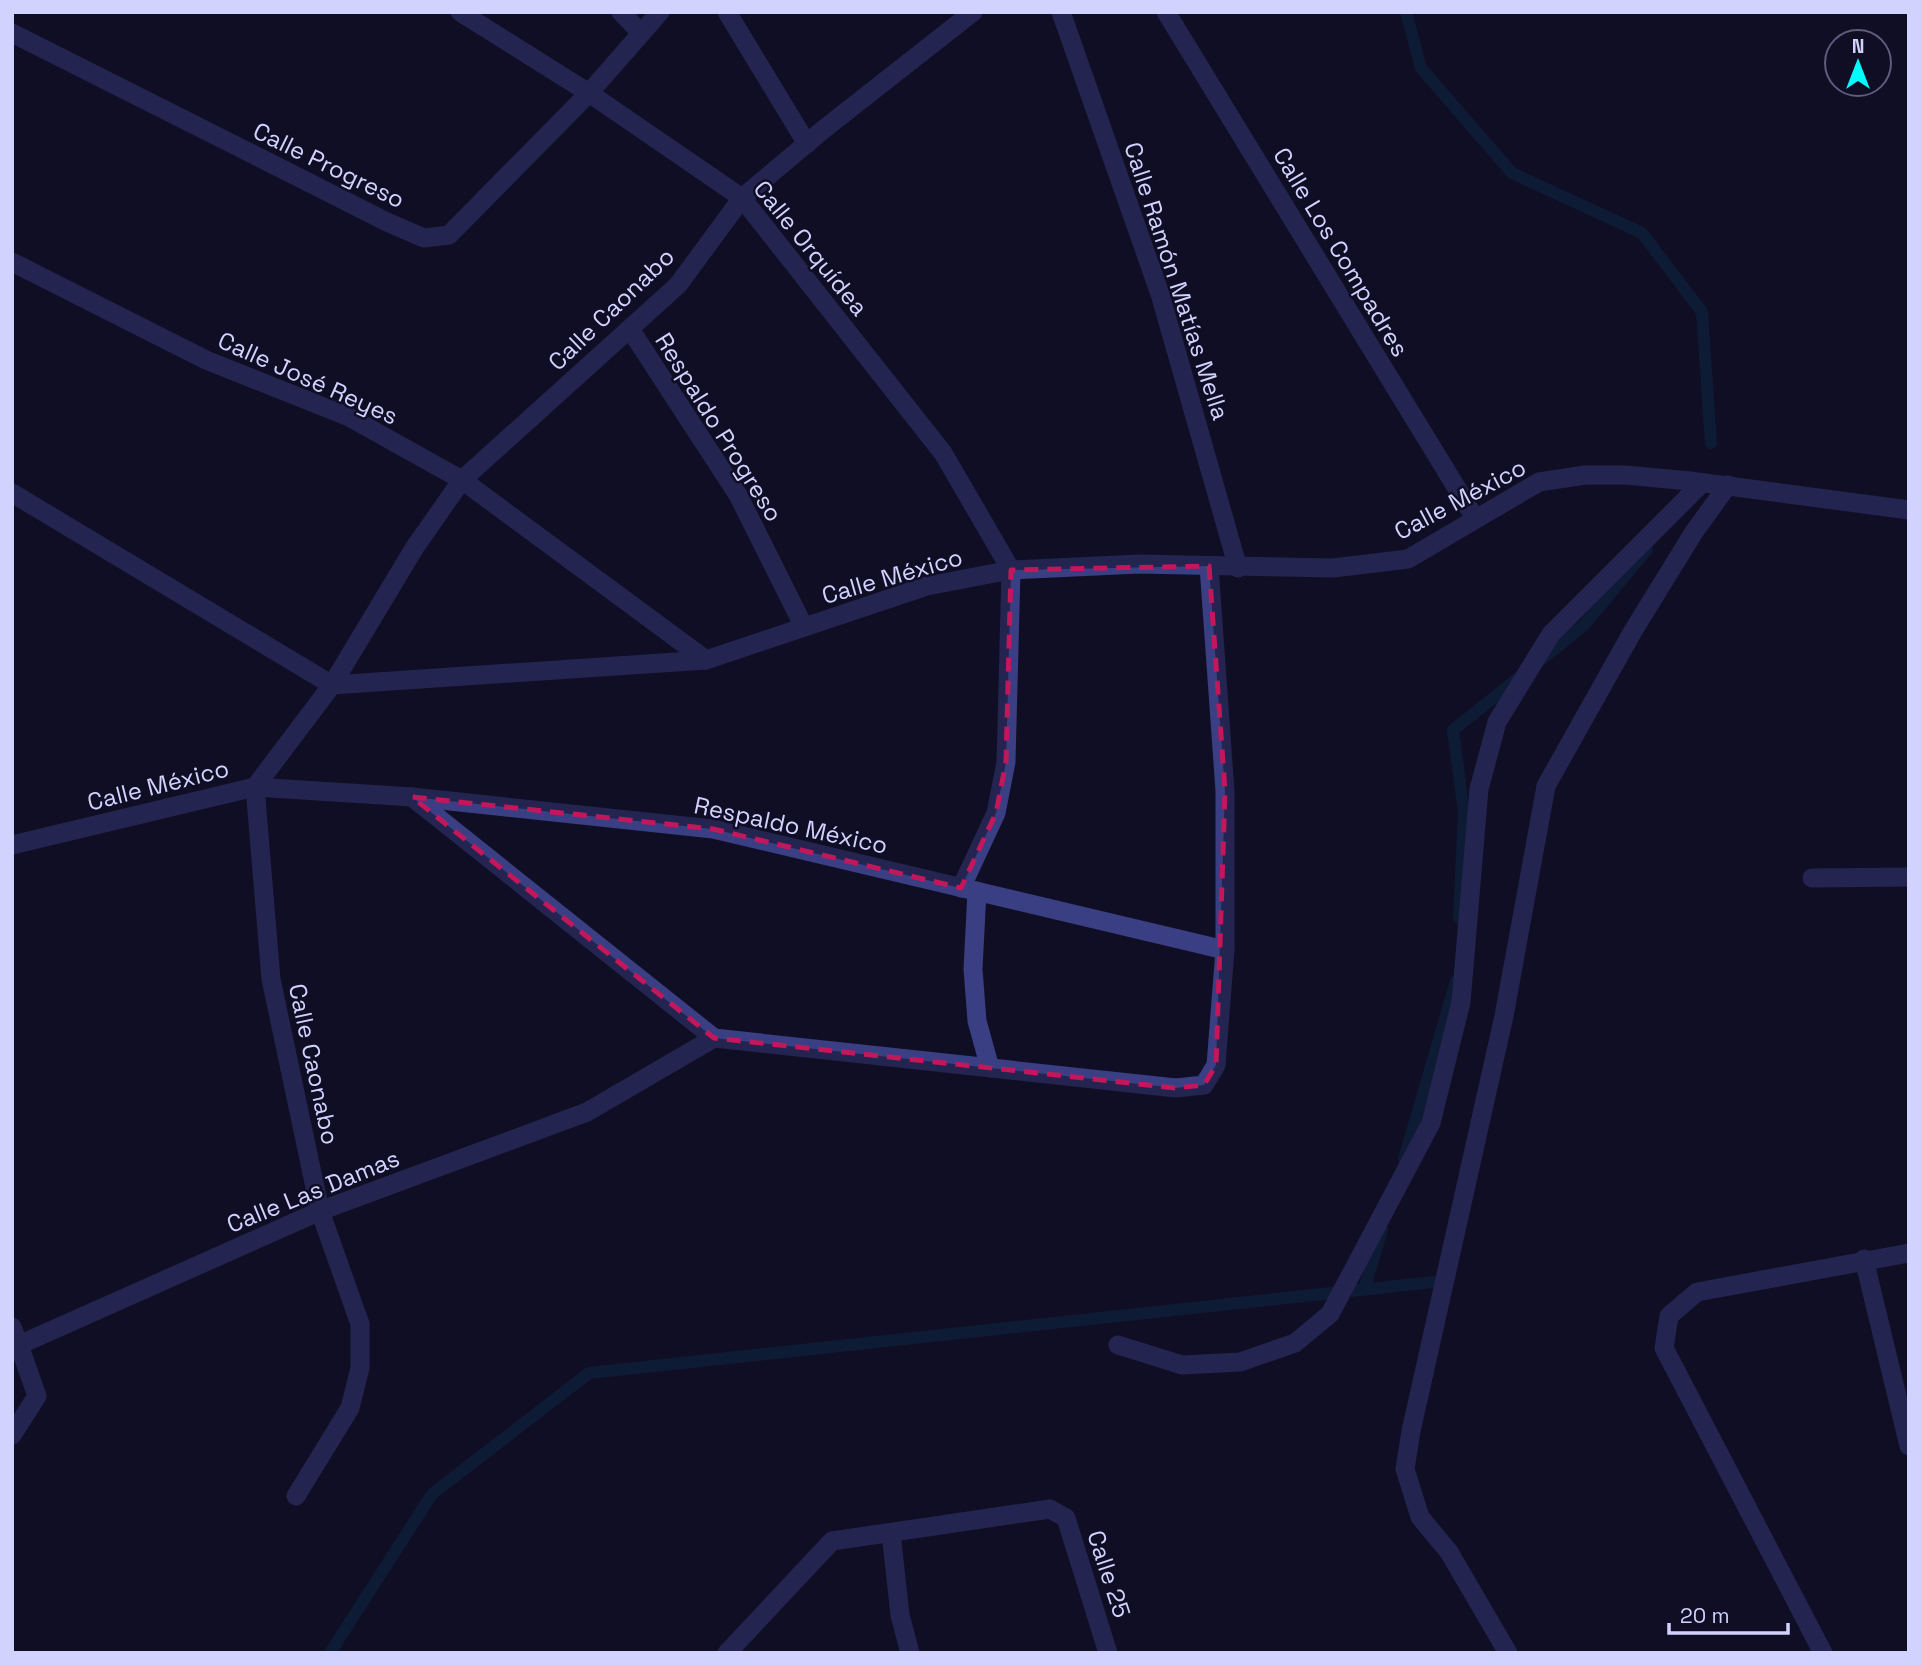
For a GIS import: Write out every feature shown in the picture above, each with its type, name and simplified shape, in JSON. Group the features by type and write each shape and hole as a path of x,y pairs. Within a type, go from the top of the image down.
{"street":[{"name":"Calle Orquídea","path":"460,12 589,93 743,198 943,453 1011,570"},
{"path":"621,12 640,32"},
{"name":"Calle Progreso","path":"12,33 387,222 424,238 449,235 589,93 660,12"},
{"path":"727,12 807,144"},
{"name":"Calle Caonabo","path":"332,685 415,547 462,480 678,285 743,198 972,12"},
{"name":"Calle Ramón Matías Mella","path":"1061,12 1160,294 1238,568"},
{"name":"Calle Los Compadres","path":"1166,12 1475,518"},
{"name":"Calle José Reyes","path":"12,262 206,360 349,417 462,480 706,660"},
{"name":"Respaldo Progreso","path":"630,329 738,495 804,627"},
{"name":"Calle México","path":"12,845 255,787 332,685 706,660 926,586 1011,570 1139,564 1333,568 1408,559 1539,482 1585,475 1625,475 1728,485 1909,510"},
{"path":"1118,1345 1182,1365 1240,1362 1295,1343 1329,1314 1431,1123 1461,1002 1479,789 1497,722 1551,634 1696,482"},
{"path":"1508,1653 1449,1552 1420,1517 1405,1469 1411,1432 1504,1016 1546,786 1633,631 1694,532 1728,485"},
{"path":"12,493 332,685"},
{"path":"412,797 714,1038 1176,1088 1203,1085 1216,1065 1225,950 1225,791 1209,566"},
{"path":"990,1068 977,1021 969,890 996,813 1006,762 1011,570"},
{"name":"Calle Caonabo","path":"255,787 271,979 320,1211 360,1324 360,1368 350,1408 296,1496"},
{"name":"Respaldo México","path":"255,787 412,797 713,829 1225,950"},
{"path":"1812,877 1909,877"},
{"name":"Calle Las Damas","path":"12,1435 37,1396 16,1336 320,1211 587,1112 714,1038"},
{"path":"1823,1653 1664,1348 1669,1316 1697,1292 1864,1259 1909,1253"},
{"path":"1864,1259 1909,1446"},
{"name":"Calle 25","path":"891,1533 1050,1509 1059,1512 1066,1518 1108,1653"},
{"path":"727,1653 832,1541 891,1533 900,1615 910,1653"}],"highlighted area":[{"path":"1209,566 1225,791 1216,1065 1204,1085 1176,1088 714,1038 412,797 713,829 961,888 996,813 1006,762 1011,570"}],"waterway":[{"path":"1406,12 1421,68 1512,173 1642,233 1702,312 1711,443"},
{"path":"1541,660 1584,625 1647,550"},
{"path":"1459,918 1464,813 1453,730 1521,676"},
{"path":"1404,1159 1456,981"},
{"path":"1364,1290 1382,1230"},
{"path":"330,1653 432,1494 589,1373 1443,1281"}]}
